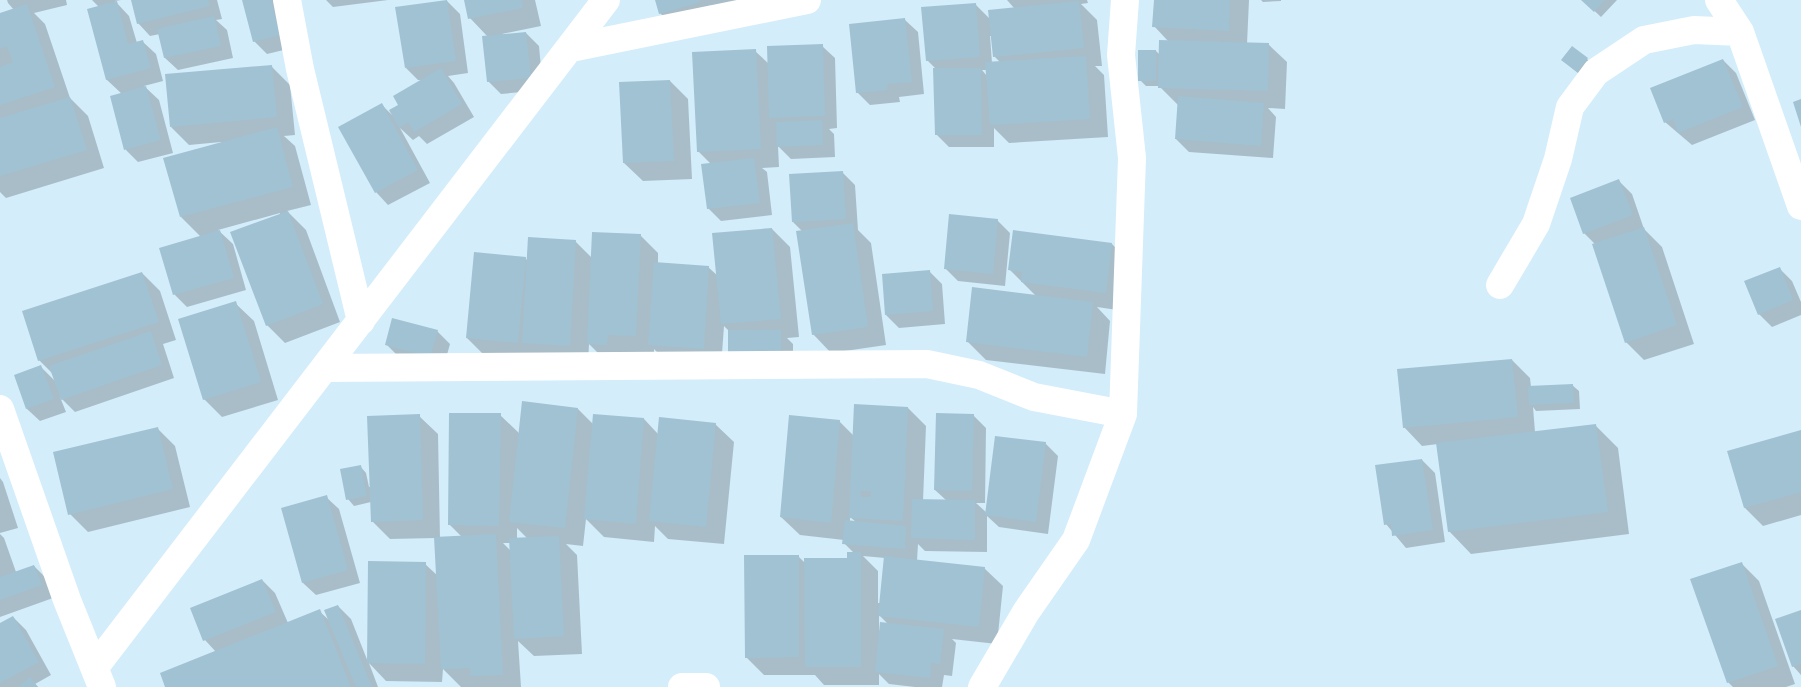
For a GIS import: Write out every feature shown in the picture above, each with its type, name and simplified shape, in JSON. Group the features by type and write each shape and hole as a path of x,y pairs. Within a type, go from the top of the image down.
{"street":[{"path":"287,0 300,69 361,321"},
{"path":"98,677 324,368 606,0"},
{"path":"571,48 807,0"},
{"path":"982,687 1026,612 1076,540 1123,414 1132,158 1121,55 1125,0"},
{"path":"1719,0 1740,32 1801,206"},
{"path":"1500,285 1536,224 1558,159 1570,107 1596,72 1644,40 1694,30 1740,32"},
{"path":"324,368 927,364 979,375 1034,398 1123,414"},
{"path":"0,409 67,600 98,677"},
{"path":"682,687 706,687"}],"building":[{"path":"131,0 208,0 210,6 137,24"},
{"path":"242,0 271,0 280,35 253,42"},
{"path":"447,0 456,61 405,68 395,7"},
{"path":"464,0 522,0 523,8 468,19"},
{"path":"655,0 700,0 700,2 659,14"},
{"path":"1154,0 1230,0 1229,31 1152,27"},
{"path":"1581,0 1605,0 1594,12"},
{"path":"117,1 128,44 143,40 151,68 106,80 87,9"},
{"path":"1079,1 1084,48 993,57 988,10"},
{"path":"976,3 980,57 926,61 921,7"},
{"path":"27,4 55,87 0,105 0,67 13,62 7,46 0,49 0,13"},
{"path":"214,16 221,46 164,58 157,29"},
{"path":"905,18 912,82 887,84 888,90 856,93 849,24"},
{"path":"526,32 531,78 487,82 482,36"},
{"path":"1159,40 1269,43 1268,91 1158,88"},
{"path":"823,44 825,116 769,118 767,46"},
{"path":"1572,46 1588,58 1577,72 1561,60"},
{"path":"756,49 761,149 697,152 692,52"},
{"path":"1138,50 1156,50 1156,81 1138,81"},
{"path":"1086,56 1090,119 990,125 985,62"},
{"path":"1723,59 1743,107 1678,133 1673,119 1664,123 1650,88"},
{"path":"272,65 277,117 170,127 165,74"},
{"path":"441,68 462,104 414,132 408,122 399,128 389,110 398,105 393,96"},
{"path":"933,68 981,68 982,135 935,135"},
{"path":"670,80 674,161 623,163 619,82"},
{"path":"146,86 161,140 124,150 110,96"},
{"path":"1178,96 1264,103 1261,146 1175,139"},
{"path":"70,97 87,150 0,176 0,118"},
{"path":"1801,99 1801,127 1793,102"},
{"path":"382,103 418,170 375,193 338,127"},
{"path":"822,120 823,145 777,147 776,122"},
{"path":"277,127 293,187 180,217 163,158"},
{"path":"754,158 760,203 707,209 701,164"},
{"path":"843,171 846,219 792,222 789,174"},
{"path":"1619,179 1633,215 1583,234 1570,198"},
{"path":"288,211 323,304 266,326 230,232"},
{"path":"949,214 998,219 993,274 944,269"},
{"path":"853,223 868,327 812,335 796,231"},
{"path":"1644,227 1677,325 1625,343 1592,244"},
{"path":"772,228 781,319 721,324 712,233"},
{"path":"220,230 234,278 173,295 159,248"},
{"path":"1013,230 1112,243 1106,293 1021,282 1022,272 1008,270"},
{"path":"592,232 641,234 636,336 608,335 607,345 587,344"},
{"path":"528,237 576,240 570,346 522,343"},
{"path":"474,252 526,257 518,343 466,338"},
{"path":"654,262 709,266 704,349 648,345"},
{"path":"1780,267 1793,300 1758,315 1744,281"},
{"path":"930,270 933,311 885,315 882,274"},
{"path":"142,272 159,322 38,361 22,311"},
{"path":"972,287 1093,302 1087,357 966,342"},
{"path":"236,301 261,382 203,400 178,319"},
{"path":"392,318 438,330 430,357 385,345"},
{"path":"728,330 781,330 781,354 728,354"},
{"path":"151,331 162,365 61,400 49,366"},
{"path":"1512,359 1518,417 1403,428 1397,369"},
{"path":"41,365 54,399 26,409 14,375"},
{"path":"1573,384 1574,403 1529,405 1528,386"},
{"path":"522,401 578,408 565,528 509,522"},
{"path":"854,404 908,407 903,521 849,518","holes":["860,491 871,491 871,497 861,497"]},
{"path":"449,413 501,413 499,526 448,525"},
{"path":"936,413 974,414 972,491 934,490"},
{"path":"420,414 423,520 371,522 367,416"},
{"path":"593,414 644,418 636,524 584,519"},
{"path":"789,415 840,420 831,523 780,517"},
{"path":"659,417 716,423 706,527 649,521"},
{"path":"1596,424 1608,512 1448,532 1436,443"},
{"path":"158,427 173,489 68,515 53,452"},
{"path":"1801,430 1801,492 1744,508 1727,451"},
{"path":"995,436 1046,442 1036,522 985,515"},
{"path":"1422,459 1433,530 1392,536 1391,524 1384,525 1375,465"},
{"path":"361,465 367,496 346,500 340,469"},
{"path":"327,495 348,570 302,583 281,508"},
{"path":"912,499 975,500 975,540 911,538"},
{"path":"845,520 906,526 905,549 842,544"},
{"path":"496,534 503,675 470,676 470,668 441,669 434,537"},
{"path":"559,536 564,636 514,639 509,538"},
{"path":"847,552 861,552 861,667 805,667 804,558 847,558"},
{"path":"744,555 799,555 799,657 745,658"},
{"path":"884,556 985,567 979,627 878,616"},
{"path":"368,561 426,562 425,664 367,663"},
{"path":"1742,562 1778,666 1727,683 1690,579"},
{"path":"34,565 42,585 0,600 0,577"},
{"path":"262,579 276,612 203,641 190,608"},
{"path":"338,605 372,687 356,687 324,610"},
{"path":"320,609 351,687 165,687 160,673"},
{"path":"1801,610 1801,664 1792,667 1775,619"},
{"path":"13,616 39,662 0,683 0,623"},
{"path":"880,622 944,629 940,664 931,663 930,678 875,672"},
{"path":"30,677 38,687 18,687"}]}
